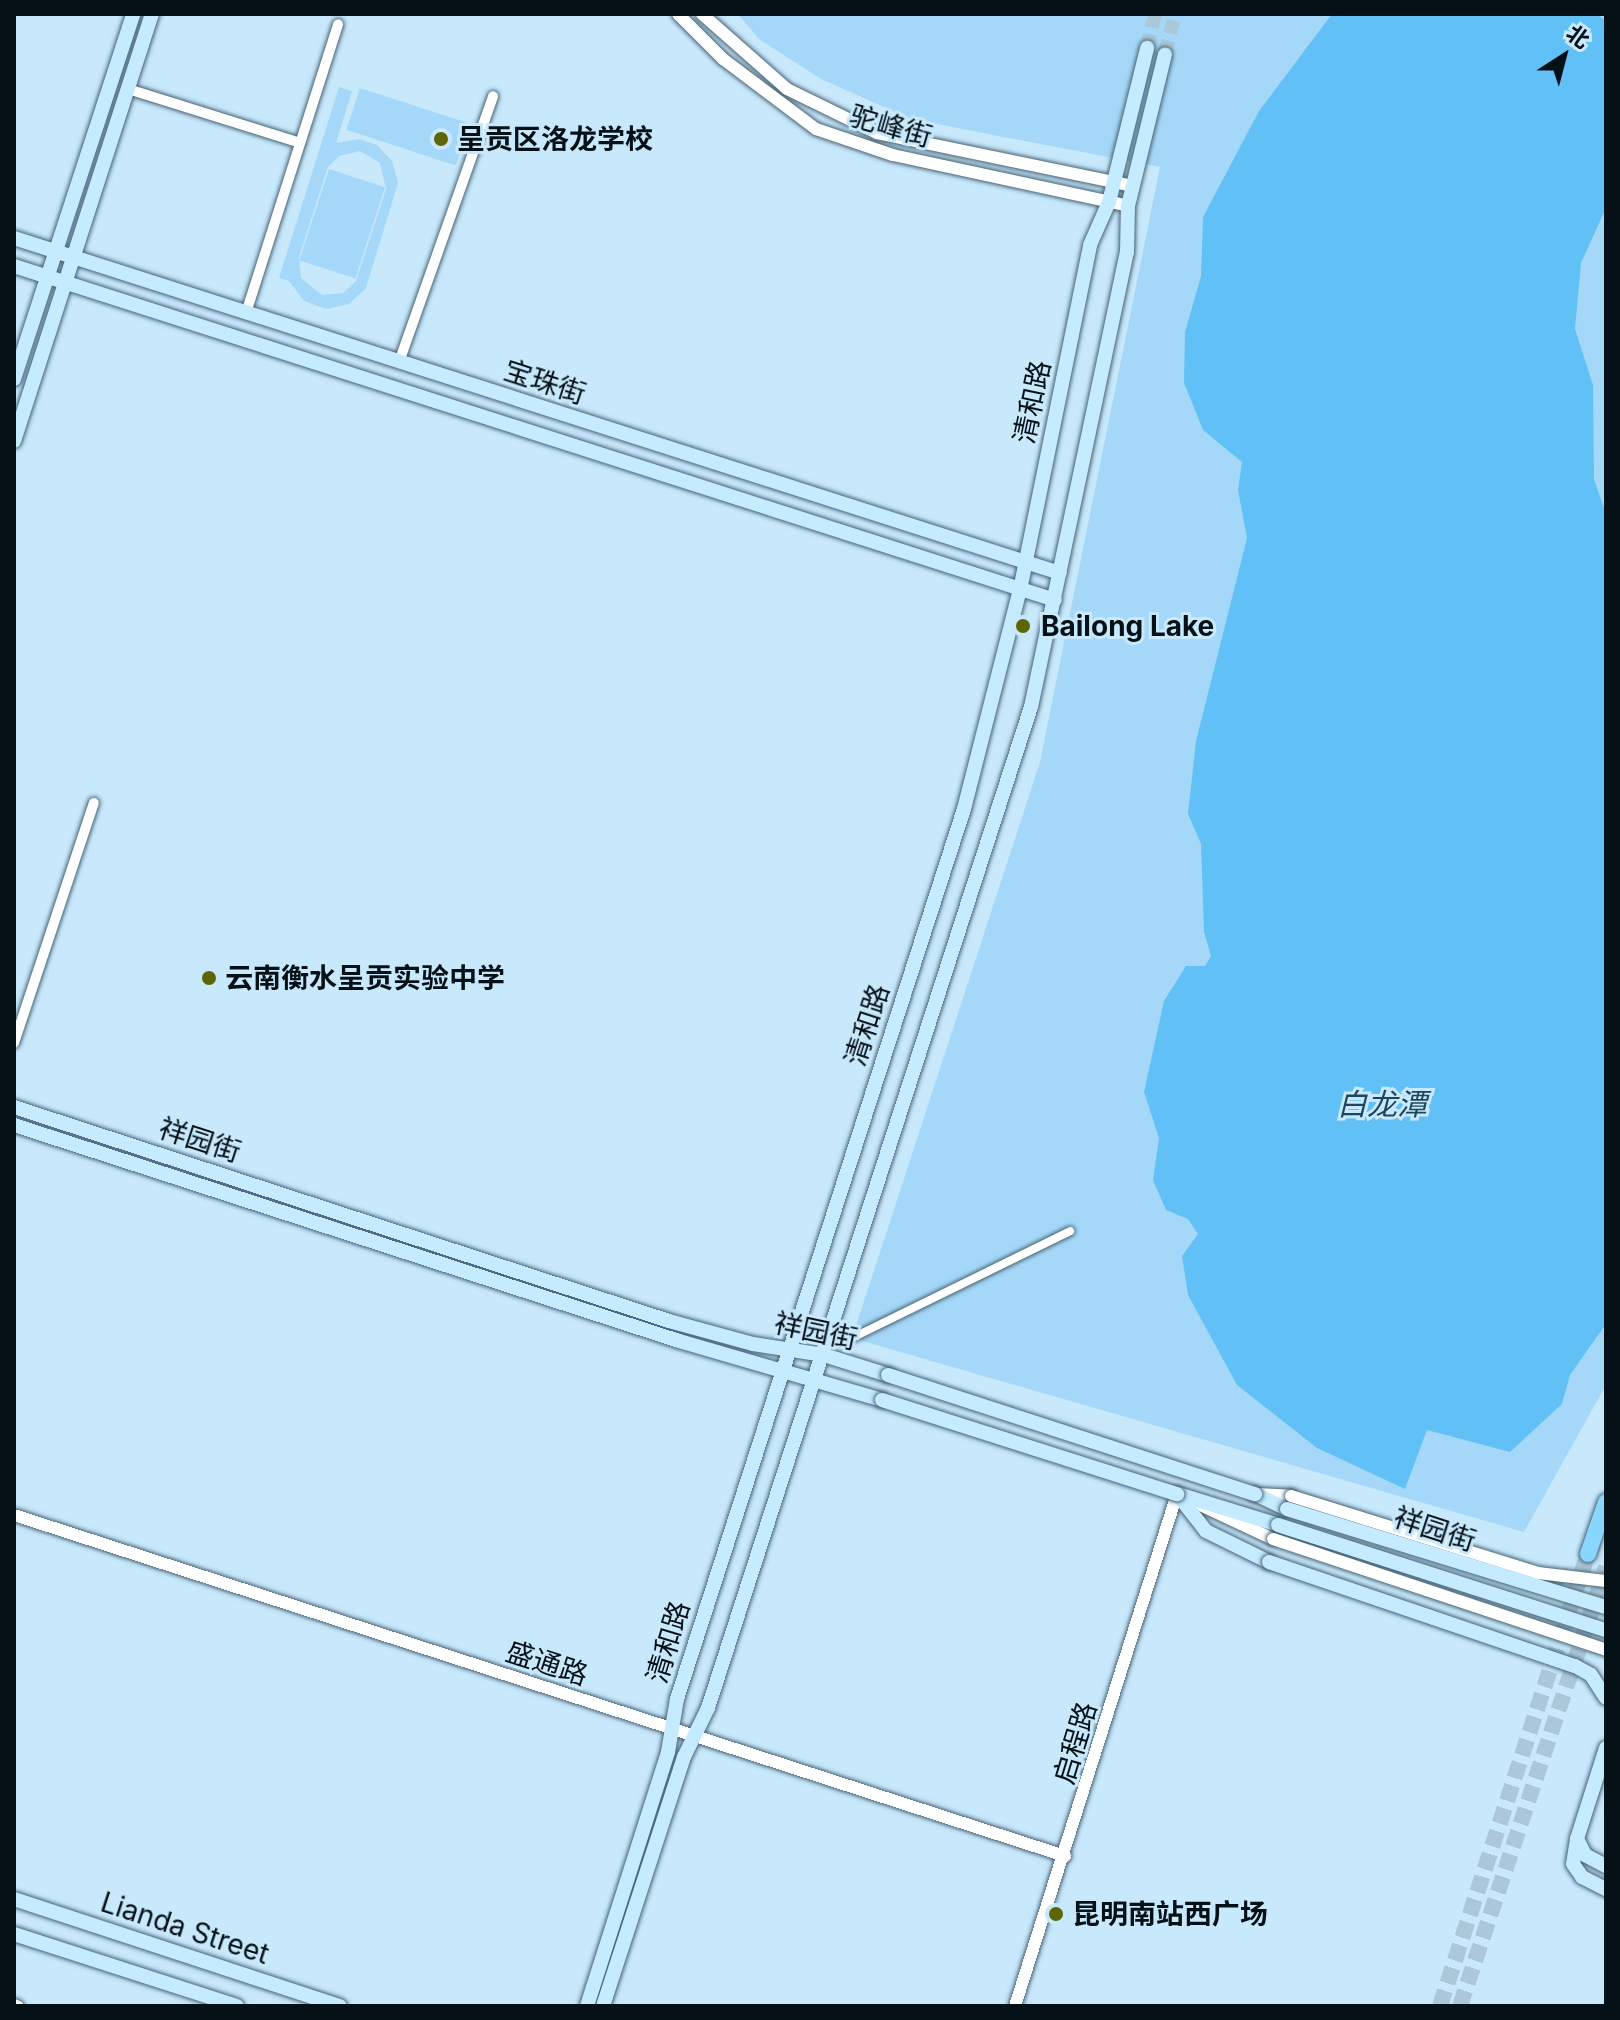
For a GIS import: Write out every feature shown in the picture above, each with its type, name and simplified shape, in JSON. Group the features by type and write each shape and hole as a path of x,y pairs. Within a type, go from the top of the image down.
{"main road":[{"path":"14,379 133,14"},
{"path":"14,441 152,14"},
{"name":"清和路","path":"587,2006 672,1729 677,1699 964,809 1020,590 1090,245 1109,202 1147,48"},
{"name":"清和路","path":"603,2006 694,1736 708,1708 1031,707 1127,252 1128,206 1165,54"},
{"name":"宝珠街","path":"14,238 1060,573"},
{"name":"宝珠街","path":"14,266 1055,600"},
{"name":"祥园街","path":"14,1107 669,1321 789,1350 824,1355 1255,1494 1287,1509 1606,1607"},
{"name":"祥园街","path":"14,1125 1606,1630"},
{"path":"1177,1494 1206,1531 1269,1562 1575,1666 1591,1675 1606,1698"},
{"path":"1588,1554 1606,1502"},
{"path":"1606,1748 1577,1839 1573,1864 1582,1877 1606,1889"},
{"path":"1577,1839 1585,1855 1606,1866"},
{"name":"Lianda Street","path":"14,1899 340,2006"},
{"name":"Lianda Street","path":"14,1934 237,2006"}],"street":[{"name":"驼峰街","path":"678,14 723,59 816,129 893,155 1128,206"},
{"name":"驼峰街","path":"702,14 787,89 877,133 1133,186"},
{"path":"246,313 338,24"},
{"path":"128,89 300,143"},
{"path":"399,362 493,96"},
{"path":"14,1043 94,803"},
{"path":"852,1338 1070,1231"},
{"path":"1177,1494 1273,1539 1606,1650"},
{"name":"启程路","path":"1015,2006 1065,1856 1177,1494"},
{"path":"1255,1494 1291,1496 1538,1573 1606,1581"},
{"name":"盛通路","path":"14,1515 1065,1856"}],"shaded area":[{"name":"白龙潭","path":"738,14 1606,14 1606,1385 1524,1532 852,1338 1040,762 1160,167 911,119 821,79 760,40"},
{"path":"339,87 352,91 336,143 359,139 377,145 392,161 398,183 366,288 349,304 326,309 304,301 289,281 279,278","holes":["360,151 380,163 386,189 356,281 343,293 322,295 301,278 299,257 328,167 339,156"]},
{"path":"360,88 469,124 456,165 346,130"},
{"path":"329,169 385,187 355,279 299,260"}],"water":[{"name":"白龙潭","path":"1332,14 1597,14 1606,21 1606,208 1581,263 1575,329 1593,385 1594,479 1606,514 1606,1324 1570,1375 1562,1404 1510,1452 1427,1430 1405,1489 1317,1448 1237,1385 1188,1295 1182,1256 1198,1234 1188,1219 1166,1210 1153,1180 1159,1138 1144,1092 1164,1001 1186,966 1205,966 1211,956 1204,932 1201,844 1188,814 1196,741 1247,538 1238,490 1242,462 1203,430 1184,383 1185,332 1201,276 1203,217 1259,111"}],"tunnel":[{"path":"1147,48 1155,14"},
{"path":"1165,54 1175,14"},
{"path":"1440,2006 1588,1554"},
{"path":"1460,2006 1606,1567"}],"place":[{"name":"呈贡区洛龙学校","path":"441,139"},
{"name":"Bailong Lake","path":"1023,626"},
{"name":"云南衡水呈贡实验中学","path":"209,978"},
{"name":"昆明南站西广场","path":"1056,1914"}]}
